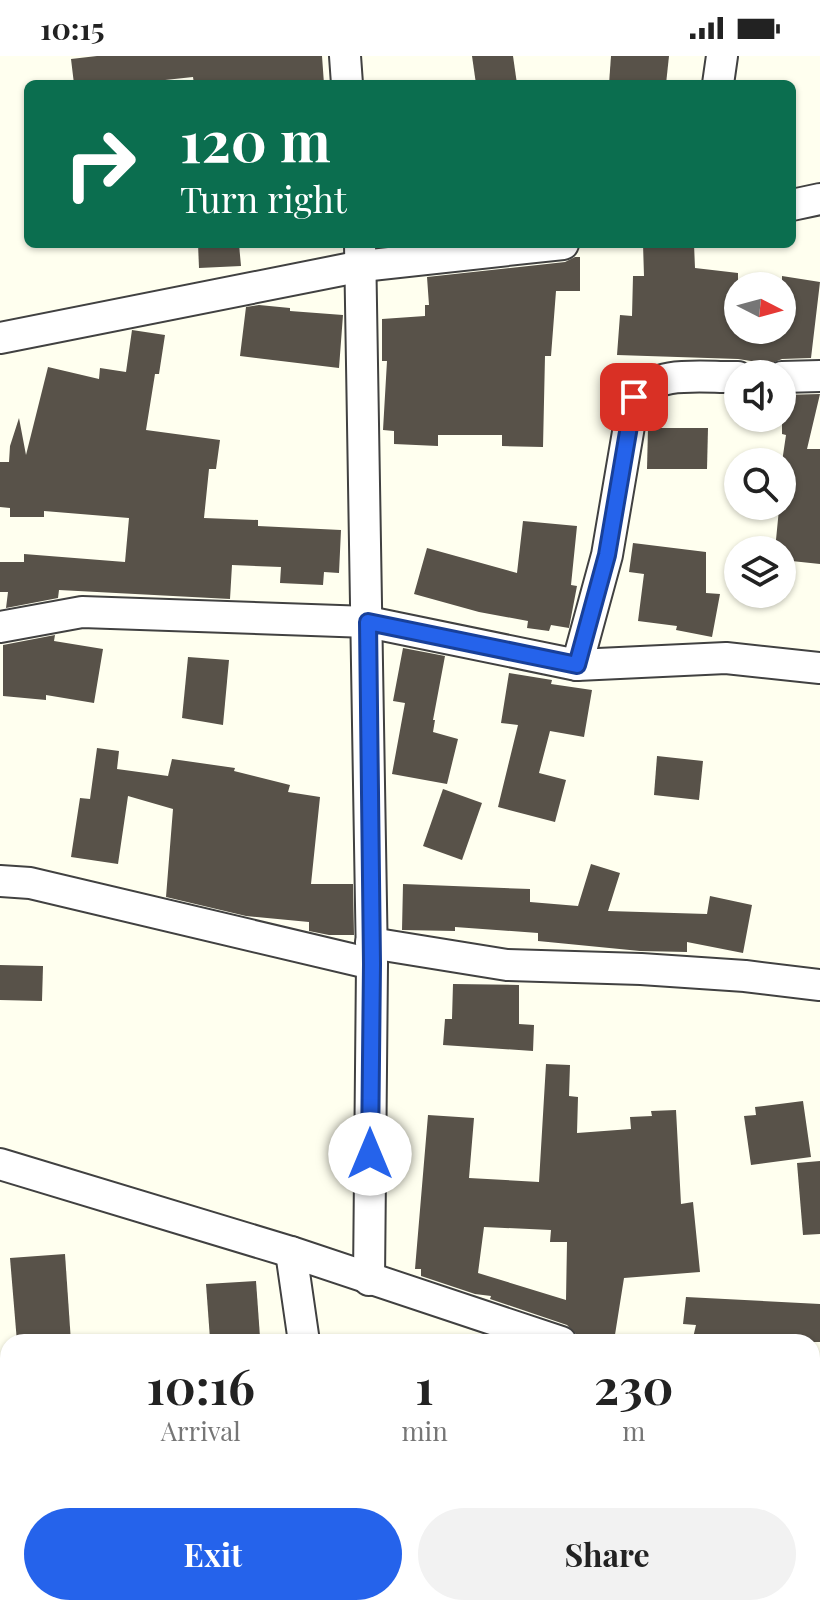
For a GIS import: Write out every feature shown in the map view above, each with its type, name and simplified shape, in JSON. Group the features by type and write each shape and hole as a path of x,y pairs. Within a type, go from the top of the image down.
{"street":[{"path":"345,56 347,80"},
{"path":"719,80 722,56"},
{"path":"796,204 820,199"},
{"path":"0,338 361,255 490,248"},
{"path":"361,255 371,953 369,1280"},
{"path":"796,377 820,376"},
{"path":"577,665 607,555 634,397 644,385 666,379 724,377"},
{"path":"0,627 82,612 368,622 577,665 726,658 820,668"},
{"path":"0,881 30,883 371,953 507,965 745,976 820,985"},
{"path":"0,1164 291,1252 536,1334"},
{"path":"291,1252 303,1334"}],"building":[{"path":"97,56 322,56 324,80 193,80 193,77 74,80 71,59"},
{"path":"472,56 513,56 516,80 475,80"},
{"path":"611,56 669,56 666,80 609,80"},
{"path":"198,248 239,248 241,266 199,268"},
{"path":"643,248 694,248 695,268 729,272 724,272 724,344 796,344 796,278 820,282 811,358 744,360 617,355 620,315 632,316 633,276 644,276"},
{"path":"580,257 580,291 556,291 551,356 545,356 543,447 502,446 502,435 438,435 438,446 394,444 394,431 383,430 387,361 382,361 382,319 425,316 425,305 429,305 427,277 565,262"},
{"path":"259,305 343,315 339,368 240,356 246,307"},
{"path":"132,330 165,335 146,430 220,440 216,469 209,469 204,518 258,520 258,526 341,530 339,573 324,572 323,585 280,583 281,567 232,565 230,599 59,590 58,598 6,608 8,592 0,592 0,562 24,562 24,554 125,562 129,518 44,511 44,517 10,517 10,508 0,507 0,462 9,462 10,446 19,418 26,455 48,367 99,379 100,368 126,372"},
{"path":"820,394 807,449 820,449 820,564 796,561 796,536 776,536 778,520 796,520 796,448 784,448 786,435 782,432 796,432 796,395"},
{"path":"648,428 708,428 707,469 647,469"},
{"path":"523,521 577,526 571,585 577,586 569,628 551,625 549,631 527,628 528,621 479,612 414,594 427,548 517,573"},
{"path":"633,543 706,552 706,593 720,594 712,637 676,630 677,626 638,621 644,574 629,572"},
{"path":"55,635 54,641 103,649 94,703 46,695 46,700 3,696 3,645"},
{"path":"403,648 445,656 433,732 458,739 447,784 392,774 405,703 393,701"},
{"path":"188,657 229,660 223,725 182,718"},
{"path":"509,673 592,690 584,737 550,731 539,773 566,780 555,822 498,807 518,725 501,723"},
{"path":"97,748 119,751 117,769 168,776 172,759 235,768 234,771 290,785 288,792 320,797 311,884 353,884 354,935 309,931 309,922 246,916 166,897 173,809 128,796 118,864 71,857 80,798 90,799"},
{"path":"657,756 703,761 699,800 654,795"},
{"path":"443,789 482,803 462,860 423,846"},
{"path":"591,864 620,873 608,911 707,914 710,896 752,905 743,953 687,942 687,952 640,951 538,941 538,933 455,927 455,931 402,930 403,884 530,889 530,902 578,906"},
{"path":"0,965 43,966 42,1001 0,1000"},
{"path":"453,984 519,985 519,1024 534,1025 533,1051 443,1045 445,1019 452,1019"},
{"path":"546,1064 570,1065 569,1096 578,1097 577,1133 631,1129 630,1117 652,1116 651,1111 676,1110 681,1204 693,1202 700,1272 624,1278 615,1334 576,1334 567,1325 490,1299 491,1296 475,1294 421,1276 421,1269 415,1269 428,1115 474,1118 469,1178 539,1182","holes":["484,1227 551,1230 550,1242 567,1242 566,1300 478,1273"]},
{"path":"803,1101 811,1157 751,1165 744,1116 756,1115 755,1107"},
{"path":"820,1161 820,1234 803,1235 797,1163"},
{"path":"65,1254 70,1334 16,1334 10,1258"},
{"path":"256,1281 260,1334 210,1334 206,1284"},
{"path":"686,1297 820,1304 820,1334 694,1334 696,1325 683,1324"}],"route":[{"path":"370,1154 372,964 368,622 577,665 607,555 634,397"}]}
